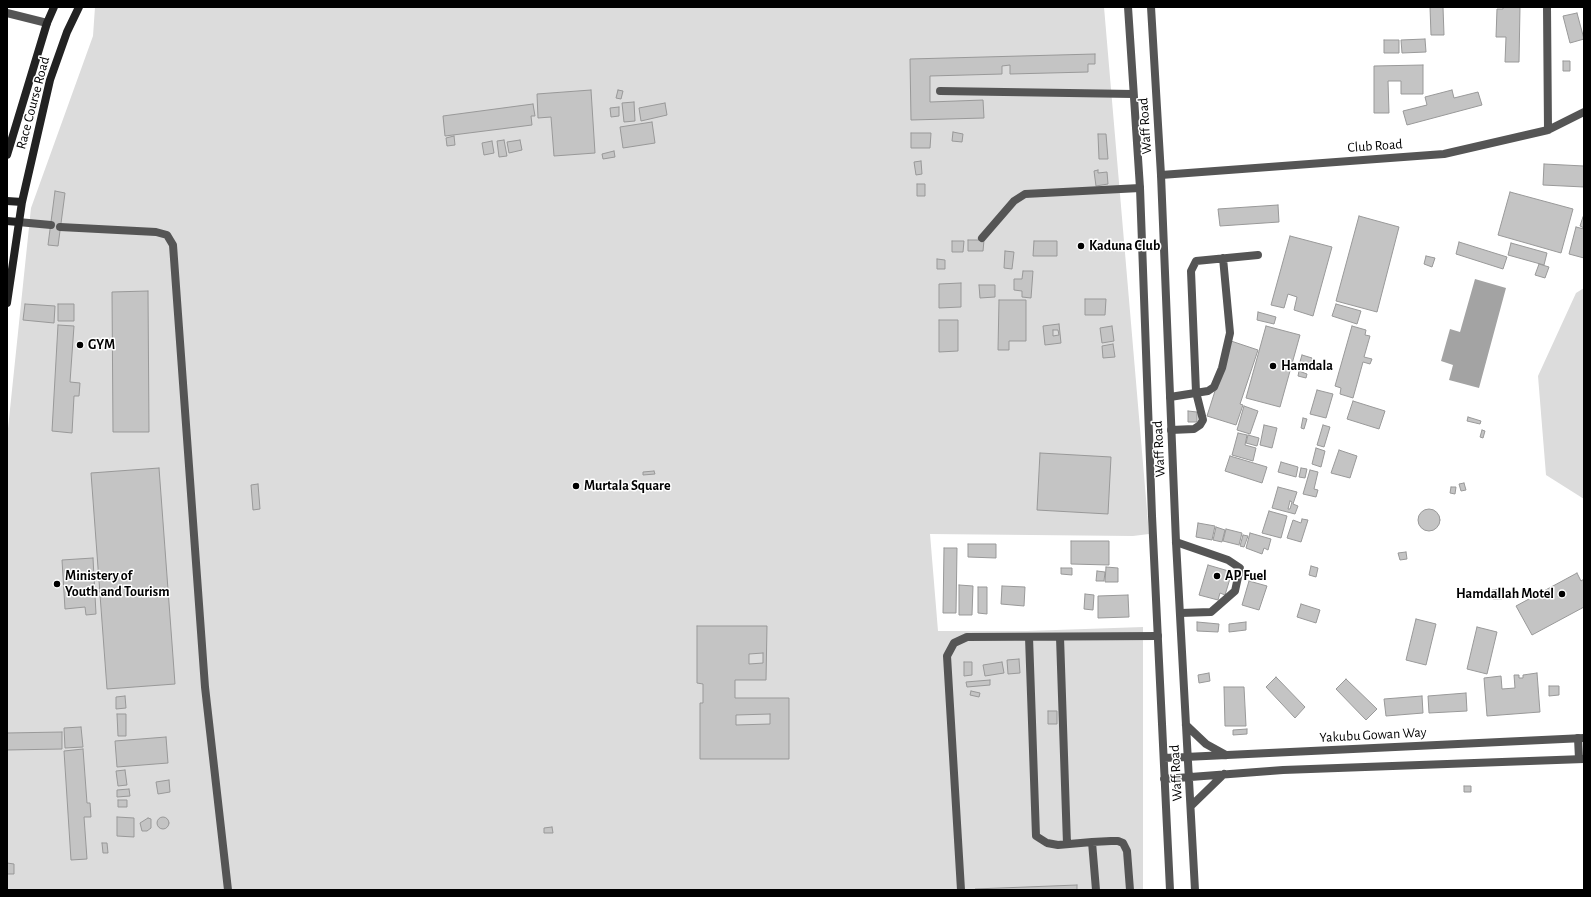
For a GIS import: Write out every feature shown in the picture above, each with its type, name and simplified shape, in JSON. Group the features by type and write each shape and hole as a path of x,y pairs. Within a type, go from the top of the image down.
{"main road":[{"name":"Race Course Road","path":"7,153 47,23 54,7"},
{"name":"Race Course Road","path":"7,303 18,222 50,80 67,32 79,7"},
{"path":"7,201 22,202"},
{"path":"7,221 18,222"}],"street":[{"name":"Waff Road","path":"1128,7 1140,188 1152,516 1170,890"},
{"name":"Waff Road","path":"1151,7 1161,175 1176,542 1188,777 1191,806 1194,890"},
{"path":"1547,7 1546,51 1548,130"},
{"path":"7,13 47,23"},
{"path":"940,91 1133,94"},
{"name":"Club Road","path":"1161,175 1444,154 1548,130 1584,112"},
{"path":"982,238 1014,201 1025,194 1140,188"},
{"path":"18,222 51,225"},
{"path":"60,227 156,232 167,235 173,245 205,687 228,890"},
{"path":"1171,430 1194,429 1200,425 1203,420 1196,392 1191,271 1196,261 1258,255"},
{"path":"1170,397 1208,391 1214,387 1222,368 1230,333 1223,258"},
{"path":"1176,542 1228,560 1240,568 1235,591 1211,612 1180,613"},
{"path":"1029,636 1036,836 1047,843 1067,844 1111,841 1123,843 1127,851 1130,890"},
{"path":"961,890 947,656 954,643 967,637 1158,636"},
{"path":"1060,637 1067,844"},
{"path":"1186,725 1206,744 1226,756"},
{"path":"1164,779 1283,770 1581,759 1581,738"},
{"name":"Yakubu Gowan Way","path":"1164,758 1581,738"},
{"path":"1191,806 1224,774"},
{"path":"1092,842 1096,890"}],"shaded area":[{"name":"Murtala Square","path":"95,7 1104,7 1149,534 1133,536 930,534 938,631 1027,631 1143,627 1143,890 7,890 7,438 31,208 93,36"},
{"path":"1475,279 1506,288 1479,388 1449,380 1453,365 1441,361 1450,329 1460,332"},
{"path":"1584,288 1584,499 1546,475 1538,376 1576,293"}],"building":[{"path":"1430,7 1443,7 1444,35 1431,35"},
{"path":"1503,7 1520,7 1519,62 1505,62 1506,37 1496,37 1497,9 1503,9"},
{"path":"1577,13 1584,39 1570,43 1563,16"},
{"path":"1425,39 1426,52 1402,53 1401,40"},
{"path":"1384,40 1399,40 1399,53 1384,53"},
{"path":"1095,54 1095,64 1088,64 1088,72 1010,74 1010,65 1002,66 1002,74 930,76 930,102 983,100 984,118 911,120 910,59"},
{"path":"1563,61 1570,61 1570,71 1563,71"},
{"path":"1423,65 1423,94 1401,94 1401,81 1388,81 1389,113 1374,113 1374,66"},
{"path":"591,90 595,153 554,156 551,117 538,118 537,94"},
{"path":"618,90 623,91 621,99 616,98"},
{"path":"1452,90 1454,98 1478,92 1482,105 1407,125 1403,111 1427,105 1425,97"},
{"path":"634,102 635,121 624,122 622,103"},
{"path":"665,103 667,115 641,121 639,108"},
{"path":"533,104 535,116 531,116 532,125 445,136 443,116"},
{"path":"619,107 619,116 611,117 610,108"},
{"path":"652,122 655,143 623,148 620,127"},
{"path":"953,132 963,134 962,142 952,141"},
{"path":"911,133 931,133 930,148 911,148"},
{"path":"1098,134 1106,134 1108,159 1099,159"},
{"path":"454,136 455,145 447,146 446,138"},
{"path":"504,140 507,156 499,157 497,141"},
{"path":"520,140 522,150 509,153 507,142"},
{"path":"492,141 494,153 484,155 482,143"},
{"path":"614,151 615,157 603,159 602,154"},
{"path":"921,161 922,174 916,175 914,162"},
{"path":"1544,164 1584,166 1584,187 1543,185"},
{"path":"1098,170 1098,173 1107,172 1108,184 1096,186 1094,171"},
{"path":"917,184 925,184 925,196 917,196"},
{"path":"55,191 65,193 58,246 48,245"},
{"path":"1510,192 1573,209 1561,253 1498,235"},
{"path":"1278,205 1279,222 1220,226 1218,209"},
{"path":"1359,216 1399,227 1377,312 1336,301"},
{"path":"1584,217 1584,228 1580,226"},
{"path":"1576,227 1584,229 1584,258 1569,254"},
{"path":"1290,236 1332,247 1313,316 1294,310 1297,297 1288,294 1284,308 1271,305"},
{"path":"968,240 984,240 983,251 968,251"},
{"path":"952,241 964,241 963,252 952,252"},
{"path":"1034,241 1057,241 1057,256 1033,256"},
{"path":"1459,242 1507,257 1503,269 1456,254"},
{"path":"1511,243 1547,253 1544,265 1508,255"},
{"path":"1005,251 1014,252 1012,269 1004,268"},
{"path":"1426,256 1435,258 1432,267 1424,264"},
{"path":"937,259 945,260 945,269 937,269"},
{"path":"1539,264 1549,267 1545,278 1535,275"},
{"path":"1023,271 1033,271 1031,298 1022,297 1022,291 1014,290 1014,279 1022,279"},
{"path":"961,283 961,307 939,308 939,284"},
{"path":"979,285 995,285 995,297 980,298"},
{"path":"148,291 149,432 113,432 112,292"},
{"path":"1085,299 1106,299 1105,315 1085,315"},
{"path":"999,300 1026,300 1026,341 1009,341 1009,350 998,350"},
{"path":"25,304 55,306 54,323 23,320"},
{"path":"58,304 74,304 74,321 58,321"},
{"path":"1336,304 1361,311 1357,324 1332,316"},
{"path":"1258,312 1276,317 1274,324 1257,320"},
{"path":"939,320 958,320 958,351 939,352"},
{"path":"1059,324 1061,343 1045,345 1043,326","holes":["1053,330 1058,330 1059,335 1053,336"]},
{"path":"58,325 74,326 70,382 80,383 79,396 74,396 72,433 52,431"},
{"path":"1112,326 1114,341 1102,343 1100,328"},
{"name":"Hamdala","path":"1266,326 1300,335 1280,407 1246,398"},
{"path":"1352,326 1366,330 1365,335 1370,336 1364,357 1372,359 1370,364 1363,362 1353,398 1340,394 1341,388 1335,386"},
{"path":"1231,341 1258,350 1240,404 1243,405 1236,425 1207,416"},
{"path":"1113,344 1115,357 1103,358 1102,346"},
{"path":"1302,355 1312,358 1310,368 1299,365"},
{"path":"1299,371 1307,374 1306,378 1298,376"},
{"path":"1317,390 1333,394 1326,418 1310,414"},
{"path":"1353,401 1385,411 1379,429 1347,419"},
{"path":"1244,406 1258,411 1250,434 1237,430"},
{"path":"1188,411 1197,412 1197,422 1188,422"},
{"path":"1468,417 1481,421 1480,424 1467,421"},
{"path":"1303,418 1307,419 1304,429 1301,428"},
{"path":"1264,425 1277,428 1272,448 1260,445"},
{"path":"1323,425 1330,427 1324,447 1317,445"},
{"path":"1482,430 1485,431 1483,438 1480,437"},
{"path":"1238,433 1247,435 1245,445 1256,448 1253,461 1232,455"},
{"path":"1248,435 1259,438 1257,446 1246,443"},
{"path":"1316,448 1325,451 1321,467 1312,464"},
{"path":"1339,450 1357,456 1350,478 1331,473"},
{"path":"1040,453 1111,457 1108,514 1037,510"},
{"path":"1230,456 1267,467 1262,483 1225,471"},
{"path":"1281,462 1298,467 1296,477 1278,472"},
{"path":"159,468 175,684 107,689 91,473"},
{"path":"1301,468 1307,469 1305,478 1299,477"},
{"path":"1310,470 1318,472 1314,489 1318,490 1316,497 1303,494"},
{"path":"654,471 655,474 643,475 643,472"},
{"path":"1464,483 1466,490 1461,491 1459,484"},
{"path":"258,484 260,509 253,510 251,485"},
{"path":"1278,487 1297,492 1293,504 1298,506 1295,514 1272,508","holes":["1290,501 1292,502 1290,509 1288,509"]},
{"path":"1451,487 1456,487 1455,494 1450,493"},
{"path":"1429,509 1437,512 1440,520 1437,528 1429,531 1421,528 1418,520 1421,512"},
{"path":"1269,511 1287,516 1281,538 1262,533"},
{"path":"1302,519 1308,520 1301,542 1287,538 1293,520 1301,523"},
{"path":"1198,523 1215,526 1212,540 1196,537"},
{"path":"1216,527 1225,530 1222,542 1213,540"},
{"path":"1226,529 1242,533 1239,545 1223,541"},
{"path":"1250,533 1271,539 1268,550 1264,548 1262,554 1246,548"},
{"path":"1243,535 1248,536 1244,547 1240,546"},
{"path":"1071,541 1109,541 1109,565 1071,564"},
{"path":"968,544 996,544 996,558 968,557"},
{"path":"944,548 957,548 956,613 943,613"},
{"path":"1406,552 1407,559 1400,560 1398,553"},
{"path":"93,558 96,614 86,615 85,607 65,609 62,560"},
{"path":"1208,565 1232,572 1225,595 1220,593 1218,600 1199,595"},
{"path":"1311,566 1318,568 1316,577 1309,575"},
{"path":"1106,567 1118,568 1118,582 1105,582"},
{"path":"1061,568 1072,568 1072,575 1061,574"},
{"path":"1097,571 1105,572 1104,581 1096,581"},
{"name":"Hamdallah Motel","path":"1577,573 1581,581 1584,579 1584,607 1532,635 1516,606"},
{"path":"1249,581 1267,586 1259,610 1242,605"},
{"path":"959,585 973,586 972,615 959,615"},
{"path":"1002,586 1025,587 1024,606 1001,604"},
{"path":"978,587 987,587 987,614 978,613"},
{"path":"1501,589 1502,599 1493,599 1492,590"},
{"path":"1085,594 1094,595 1093,610 1084,609"},
{"path":"1128,595 1129,617 1098,618 1098,596"},
{"path":"1301,604 1320,610 1316,623 1297,617"},
{"path":"1416,619 1436,624 1426,665 1406,660"},
{"path":"1197,622 1219,624 1218,632 1197,631"},
{"path":"1246,622 1246,630 1229,632 1229,624"},
{"path":"697,626 767,626 766,680 735,680 735,698 789,698 789,759 700,759 700,703 703,703 703,684 697,683","holes":["763,653 763,663 749,664 749,654","770,714 770,724 736,725 736,715"]},
{"path":"1477,627 1497,632 1487,674 1467,669"},
{"path":"1019,659 1020,673 1008,674 1007,660"},
{"path":"964,662 972,662 972,675 964,676"},
{"path":"1002,662 1004,673 985,676 983,665"},
{"path":"1209,673 1210,681 1199,683 1198,675"},
{"path":"1537,673 1540,712 1487,716 1484,678 1501,676 1502,689 1515,688 1514,675 1519,675 1519,678 1523,678 1523,675"},
{"path":"1276,677 1305,707 1295,718 1266,687"},
{"path":"1346,679 1377,709 1366,720 1336,689"},
{"path":"990,680 990,685 967,687 966,682"},
{"path":"1549,686 1559,686 1559,695 1549,696"},
{"path":"1224,687 1244,687 1246,726 1225,726"},
{"path":"971,691 980,693 979,697 970,695"},
{"path":"1466,693 1467,711 1429,713 1428,696"},
{"path":"125,696 126,708 116,709 116,697"},
{"path":"1422,696 1423,713 1386,716 1384,699"},
{"path":"1048,711 1057,711 1057,724 1048,724"},
{"path":"117,714 126,714 126,736 118,736"},
{"path":"81,727 83,747 65,748 64,728"},
{"path":"1247,729 1247,734 1233,735 1233,730"},
{"path":"62,732 62,749 7,750 7,733"},
{"path":"166,737 168,763 117,767 115,741"},
{"path":"83,749 87,803 90,803 91,817 84,817 87,859 71,860 64,751"},
{"path":"125,770 127,785 118,786 116,771"},
{"path":"169,780 170,792 158,794 156,782"},
{"path":"1464,786 1471,786 1471,792 1464,792"},
{"path":"129,789 130,796 117,797 117,790"},
{"path":"118,800 127,800 127,807 118,807"},
{"path":"117,817 134,818 134,837 117,836"},
{"path":"161,817 165,817 169,823 165,829 161,829 157,825 157,821"},
{"path":"148,818 151,819 151,828 147,831 142,831 140,823"},
{"path":"552,827 553,833 544,833 544,828"},
{"path":"102,843 107,843 108,853 103,853"},
{"path":"7,863 14,864 14,874 7,874"},
{"path":"1077,885 1077,890 975,890 975,889"}],"place":[{"name":"Kaduna Club","path":"1081,246"},
{"name":"GYM","path":"80,345"},
{"name":"Hamdala","path":"1273,366"},
{"name":"Murtala Square","path":"576,486"},
{"name":"AP Fuel","path":"1217,576"},
{"name":"Ministery of Youth and Tourism","path":"57,584"},
{"name":"Hamdallah Motel","path":"1562,594"}]}
